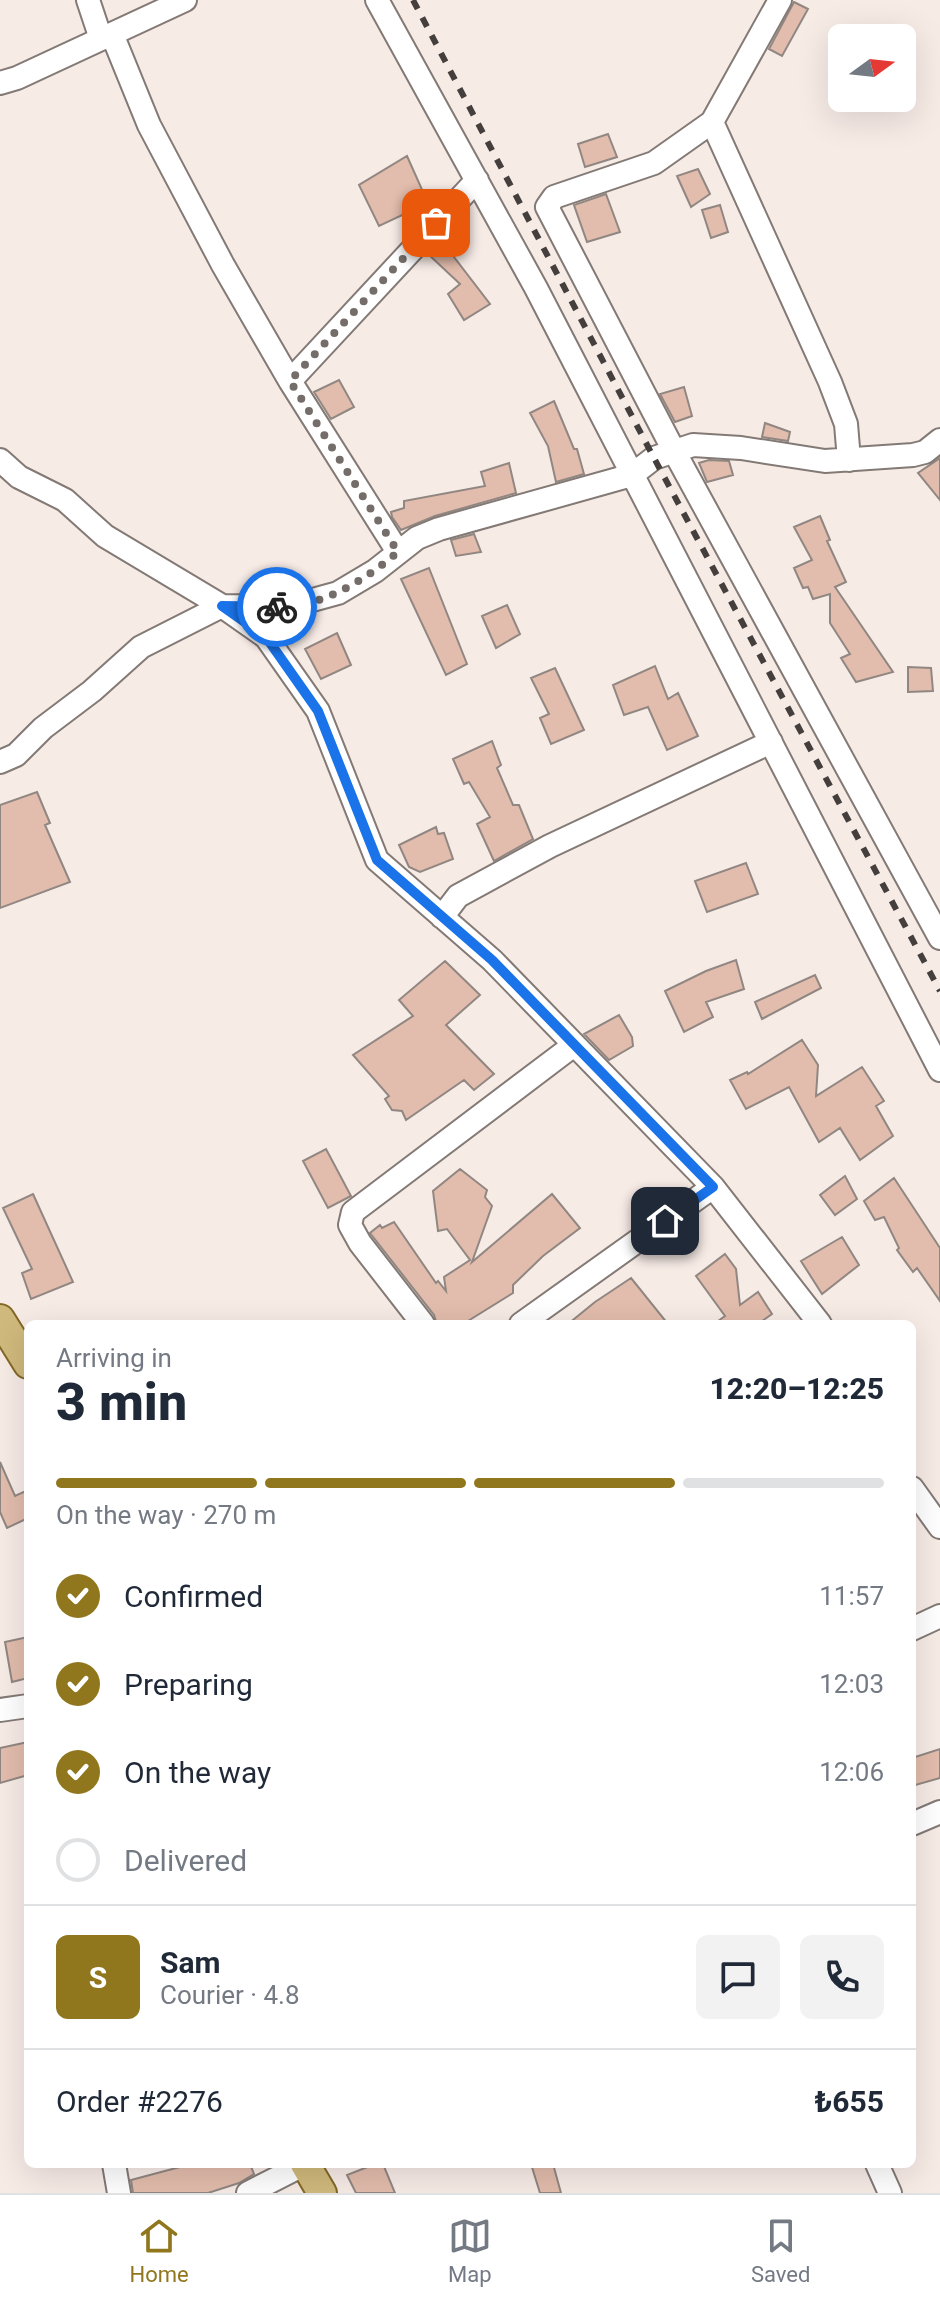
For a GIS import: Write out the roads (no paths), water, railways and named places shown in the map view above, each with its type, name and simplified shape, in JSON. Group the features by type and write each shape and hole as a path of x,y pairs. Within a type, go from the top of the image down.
{"main road":[{"path":"0,1317 24,1357"},
{"path":"307,2168 322,2193"}],"street":[{"path":"88,0 223,265 290,381 398,552"},
{"path":"0,83 185,0"},
{"path":"377,0 536,288 940,1070"},
{"path":"780,0 712,122 654,163 554,197 547,207 674,451 940,938"},
{"path":"712,122 830,382 846,424 849,460"},
{"path":"290,381 477,180"},
{"path":"0,762 16,755 43,728 92,691 141,647 222,606 287,607 338,593 375,571 417,538 439,529 632,475 654,458 693,445 741,448 825,461 913,455 925,452 940,440"},
{"path":"0,460 19,477 65,500 105,536 222,606 266,637 318,711 377,860 492,960 713,1187 817,1320"},
{"path":"442,917 458,896 550,846 771,742"},
{"path":"420,1320 360,1243 350,1225 353,1212 574,1045"},
{"path":"527,1320 713,1187"},
{"path":"916,1494 940,1527"},
{"path":"916,1627 940,1616"},
{"path":"0,1710 24,1707"},
{"path":"916,1822 940,1812"},
{"path":"115,2168 119,2193"},
{"path":"248,2193 297,2168"},
{"path":"879,2168 890,2193"}],"railway":[{"path":"413,0 940,991"}]}
